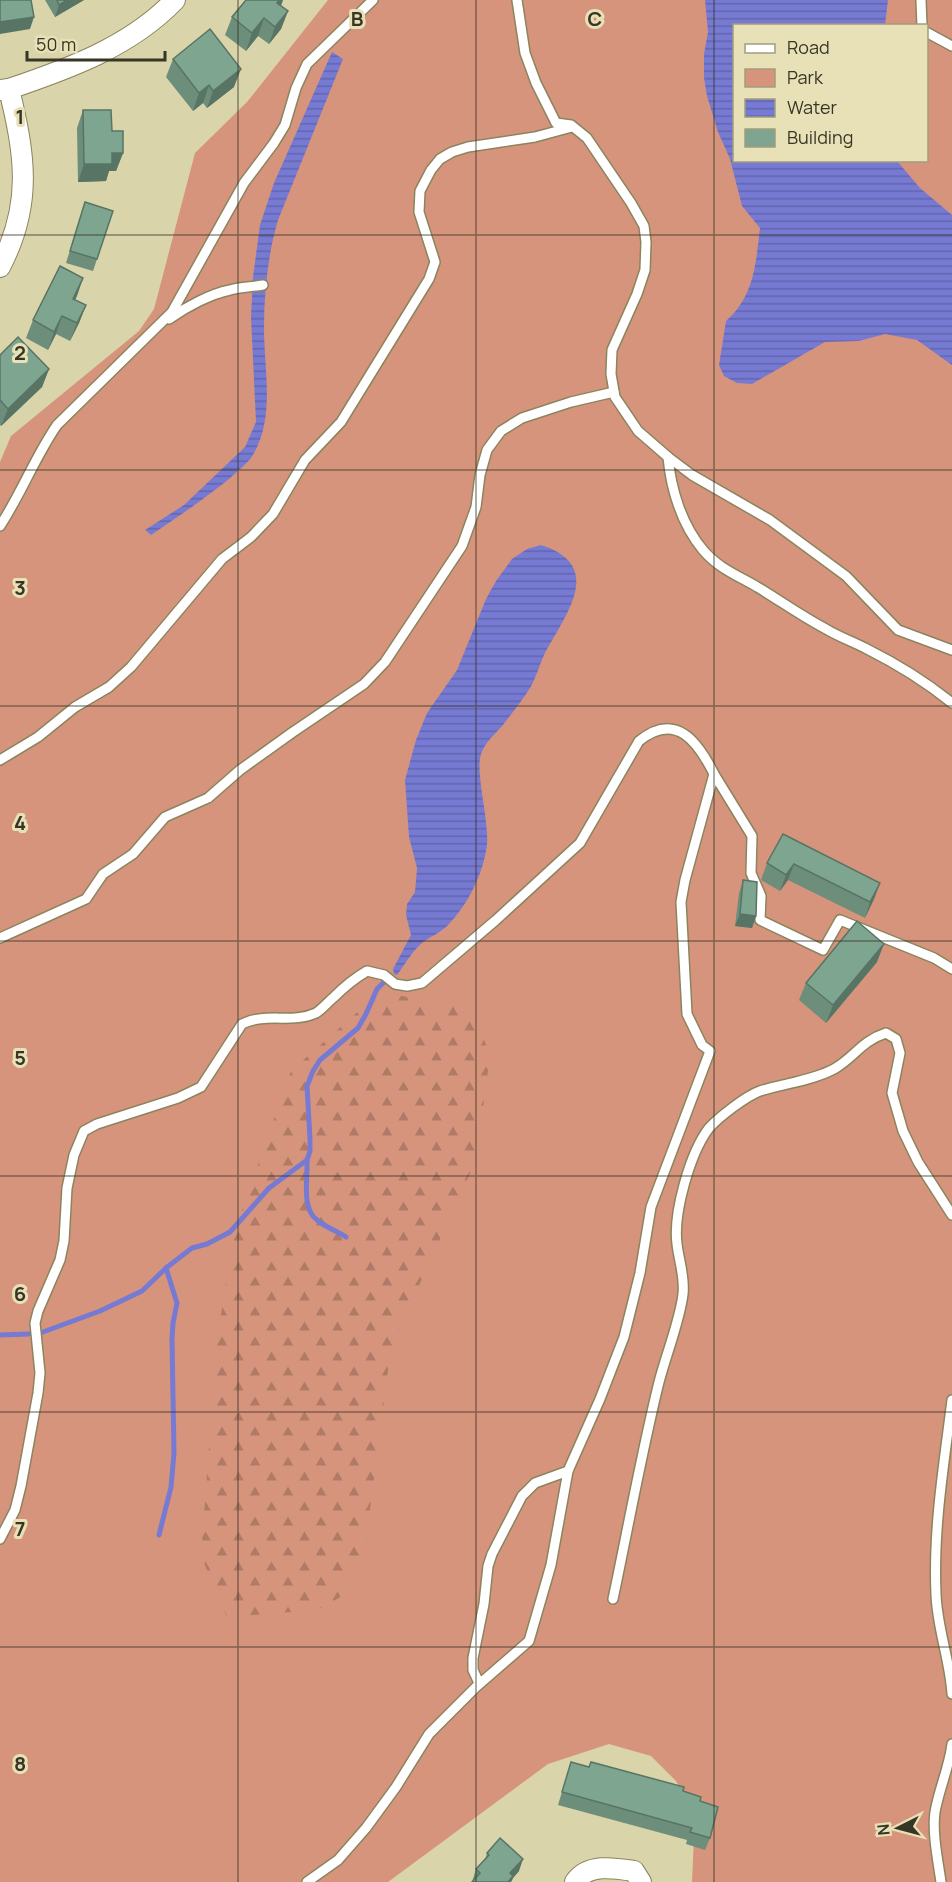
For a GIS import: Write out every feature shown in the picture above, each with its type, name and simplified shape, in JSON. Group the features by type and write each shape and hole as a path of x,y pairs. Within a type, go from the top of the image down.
{"street":[{"path":"0,267 16,227 24,178 22,152 4,90 66,69 103,52 136,32 175,0"},
{"path":"575,1882 579,1876 604,1867 634,1871 641,1882"}],"lane":[{"path":"0,526 16,500 42,447 57,425 172,312 244,183 285,125 296,88 308,64 373,0"},
{"path":"517,0 525,53 536,83 556,123 572,127 587,138 644,226 645,270 612,350 611,374 615,397 638,431 668,457 692,475 770,520 846,576 898,630 952,650"},
{"path":"921,0 922,24"},
{"path":"928,33 952,46"},
{"path":"0,760 38,737 75,707 109,687 131,667 222,559 251,537 273,514 305,460 341,422 429,279 435,262 419,212 420,191 431,170 440,159 468,147 535,136 572,127"},
{"path":"158,328 179,312 215,295 233,289 260,285"},
{"path":"0,938 86,899 103,874 133,854 165,817 208,798 267,751 364,684 385,662 462,546 476,507 480,476 488,450 501,431 522,418 571,402 614,392"},
{"path":"668,457 676,500 684,520 703,550 725,571 758,588 826,630 866,648 897,666 952,703"},
{"path":"0,1539 15,1510 21,1486 40,1373 36,1323 38,1311 60,1260 64,1241 67,1188 74,1155 84,1131 97,1124 178,1098 201,1087 242,1024 250,1020 262,1017 298,1017 317,1012 352,980 367,970 384,975 395,984 407,986 422,983 496,920 580,843 639,741 648,734 667,729 687,735 703,751 714,774 752,836 751,873 761,896 760,920 823,950 840,920 933,958 952,969"},
{"path":"307,1882 338,1860 366,1828 396,1787 429,1734 479,1683 529,1641 551,1565 568,1471 624,1337 640,1273 651,1207 710,1051 702,1045 687,1014 681,902 714,774"},
{"path":"613,1599 663,1363 683,1294 676,1219 689,1170 710,1128 726,1113 758,1092 815,1077 835,1068 871,1038 885,1033 896,1039 900,1053 892,1093 903,1131 918,1162 952,1215"},
{"path":"952,1400 939,1491 936,1567 936,1596 951,1669 952,1694"},
{"path":"479,1683 474,1670 473,1658 492,1554 522,1496 535,1483 568,1471"},
{"path":"941,1882 934,1816 937,1799 949,1764 952,1744"}],"green space":[{"path":"328,0 952,0 952,1882 692,1882 695,1813 676,1781 651,1756 609,1744 548,1764 388,1882 0,1882 0,462 11,436 139,331 154,309 195,153 247,102"},
{"path":"397,995 473,1009 490,1056 476,1160 391,1347 364,1556 339,1598 317,1610 227,1617 201,1556 217,1338 236,1227 291,1071 371,1000"}],"water":[{"path":"705,0 888,0 885,24 733,24 733,162 898,162 920,188 952,215 952,365 917,340 885,334 859,341 825,342 752,384 737,383 724,376 719,365 726,321 743,301 748,290 755,266 760,228 742,206 730,159 718,132 707,96 704,54 708,32"},
{"path":"332,52 343,59 278,220 272,246 267,273 264,314 267,392 260,439 249,460 229,479 151,535 145,530 184,505 245,447 256,422 251,317 253,277 260,225 274,183"},
{"path":"541,545 561,554 572,566 576,579 575,593 530,688 481,754 480,773 487,844 479,877 462,908 448,925 421,944 397,975 394,974 393,969 411,935 406,915 407,904 415,892 417,868 409,837 405,780 416,740 427,713 457,670 486,599 496,581 512,559 527,549"}],"building":[{"path":"0,0 31,0 34,17 0,22"},
{"path":"57,0 67,0 59,5"},
{"path":"246,0 279,0 277,3 288,11 275,27 264,18 252,33 232,17"},
{"path":"210,29 241,69 213,91 209,85 199,93 173,59"},
{"path":"83,110 111,110 112,131 123,131 123,153 112,153 112,164 84,164"},
{"path":"85,202 113,211 97,259 70,251"},
{"path":"60,266 83,278 73,299 86,305 77,323 62,316 54,332 33,320"},
{"path":"18,337 49,369 8,409 0,400 0,355"},
{"path":"783,834 880,883 870,902 794,864 786,875 767,863"},
{"path":"743,880 757,882 756,916 740,914"},
{"path":"857,921 884,944 833,1005 806,983"},
{"path":"571,1762 589,1767 591,1762 684,1787 683,1791 701,1797 700,1801 718,1807 710,1838 690,1832 692,1828 562,1792"},
{"path":"500,1838 523,1859 510,1873 513,1876 508,1882 472,1882 480,1873 476,1869"}],"waterway":[{"path":"43,1332 100,1311 142,1291 192,1248 207,1244 230,1232 269,1188 307,1160 310,1151 307,1086 313,1071 320,1060 358,1028 377,989 383,983"},
{"path":"307,1160 306,1192 312,1215 346,1237"},
{"path":"159,1535 171,1487 174,1453 172,1339 177,1303 166,1268"},
{"path":"0,1335 29,1334"}]}
